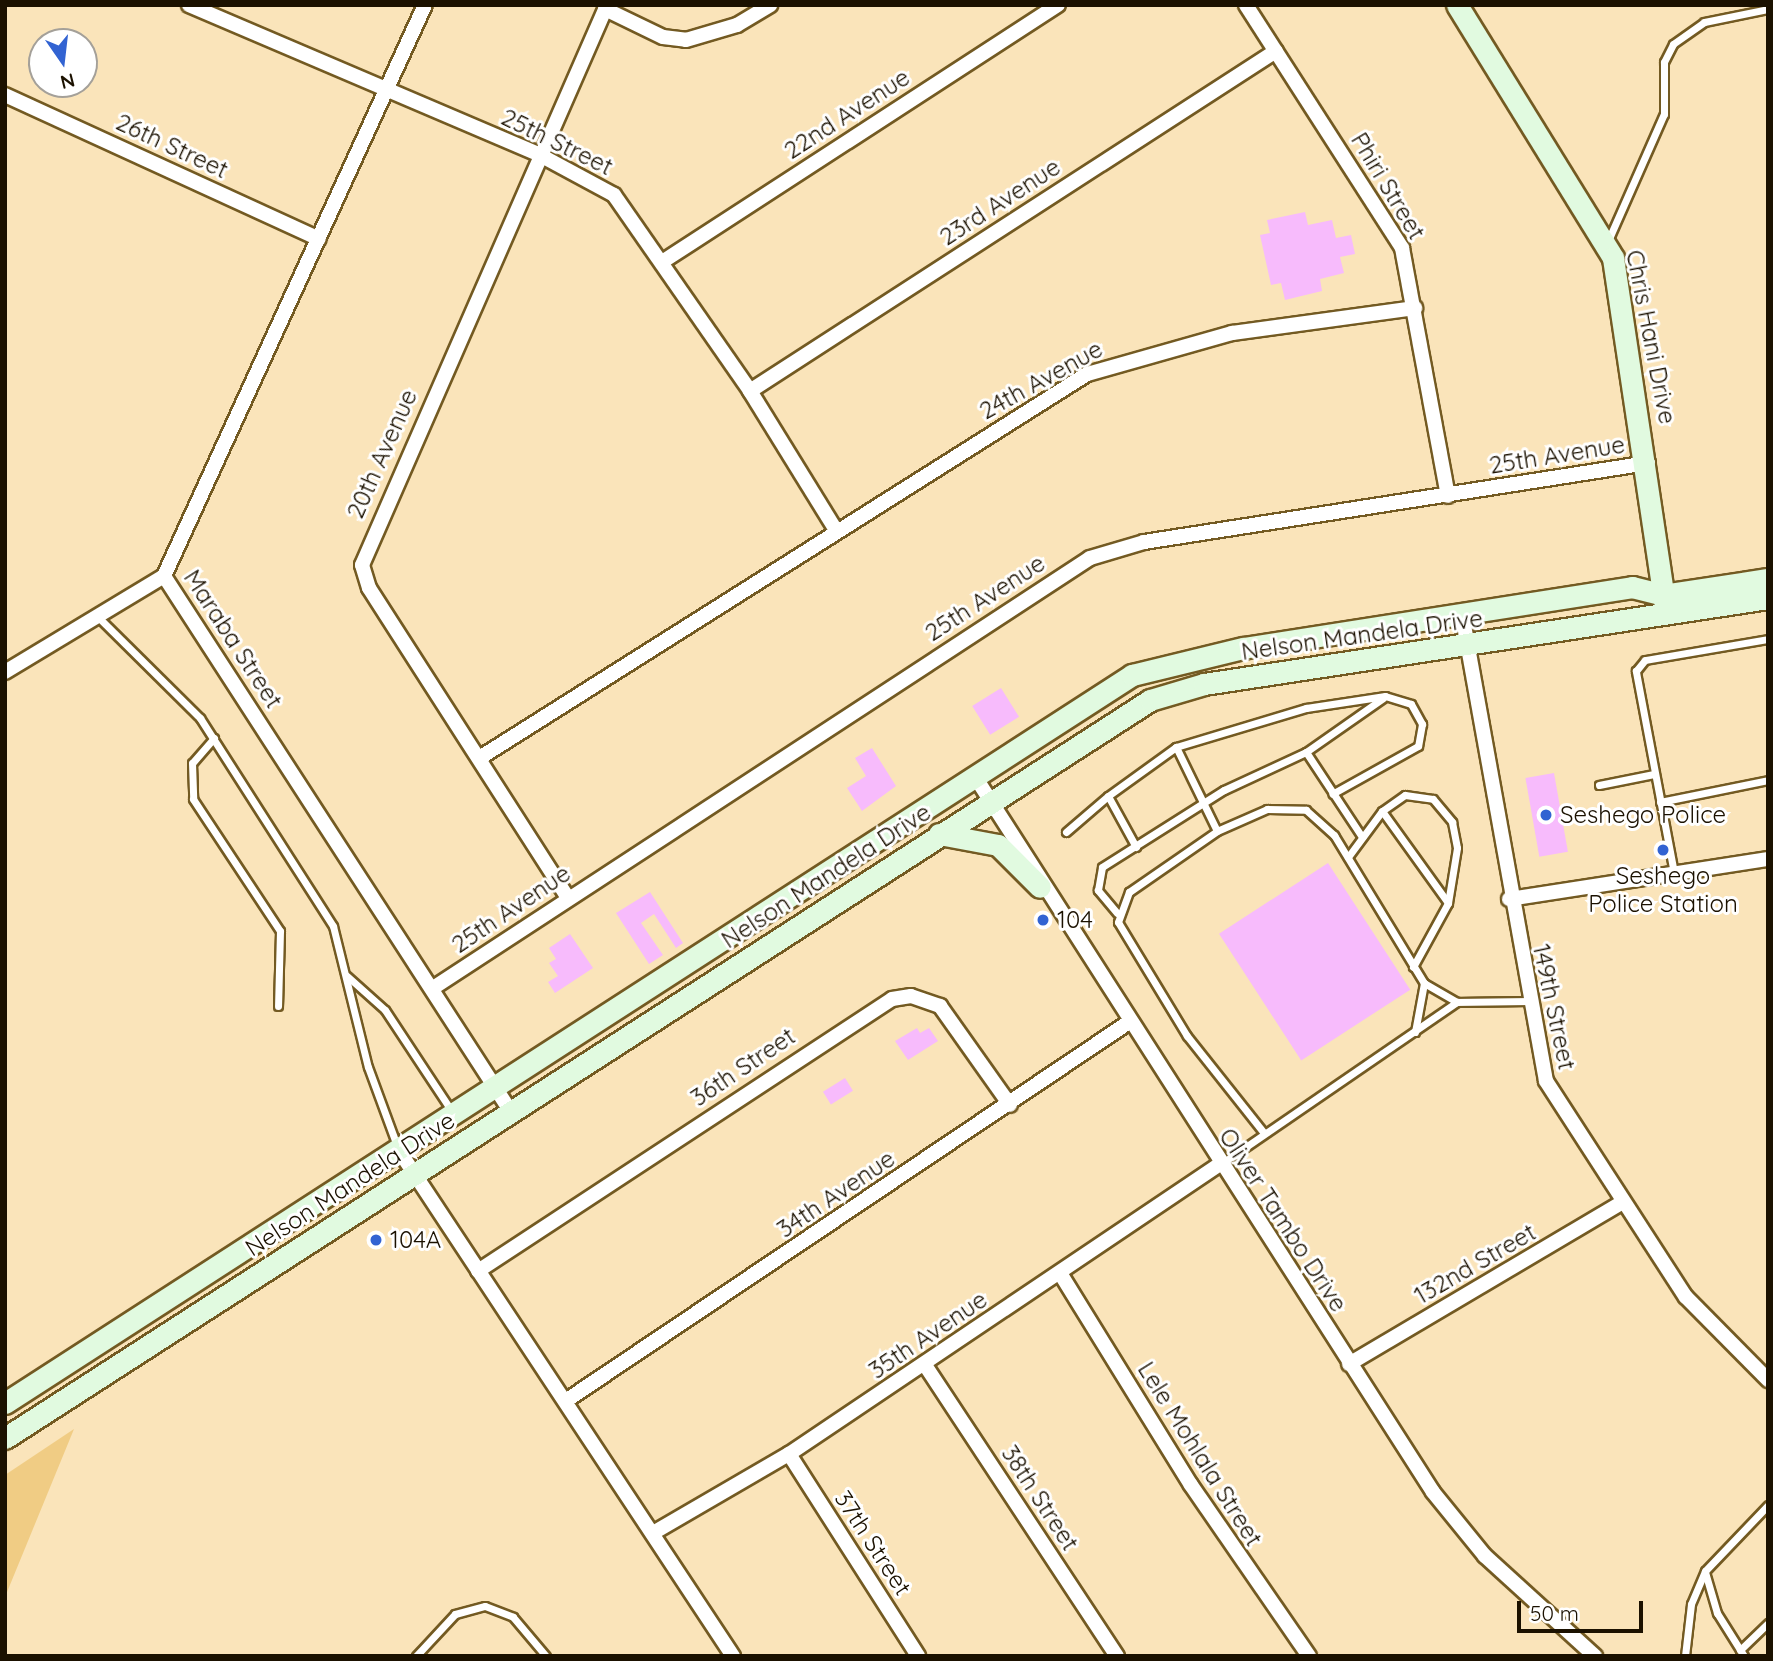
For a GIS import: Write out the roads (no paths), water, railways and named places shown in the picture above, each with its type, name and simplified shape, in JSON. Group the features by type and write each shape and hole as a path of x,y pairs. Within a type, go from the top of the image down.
{"main road":[{"name":"Chris Hani Drive","path":"1457,5 1607,243 1629,335 1665,604"},
{"name":"Nelson Mandela Drive","path":"5,1438 1125,714 1179,689 1468,646 1768,579"},
{"name":"Nelson Mandela Drive","path":"5,1403 1109,687 1160,665 1632,587 1665,604 1768,598"},
{"path":"938,834 998,845 1040,887"}],"street":[{"name":"25th Street","path":"189,5 385,92 538,154 614,195 750,391 836,530"},
{"name":"Maraba Street","path":"425,5 164,576 511,1112"},
{"path":"606,7 663,37 686,40 729,29 770,5"},
{"name":"22nd Avenue","path":"662,262 1058,5"},
{"name":"Phiri Street","path":"1246,5 1394,231 1415,308 1448,496"},
{"name":"20th Avenue","path":"568,898 481,757 369,588 363,555 538,154 606,7"},
{"name":"23rd Avenue","path":"750,391 1276,51"},
{"name":"26th Street","path":"5,95 319,239"},
{"name":"24th Avenue","path":"481,757 836,530 1115,362 1232,333 1415,308"},
{"name":"25th Avenue","path":"433,988 1090,558 1144,542 1648,463"},
{"path":"5,672 94,613 164,576"},
{"name":"149th Street","path":"1462,614 1527,1001 1546,1082 1700,1315 1768,1380"},
{"name":"Oliver Tambo Drive","path":"974,775 1040,887 1349,1364 1468,1537 1595,1656"},
{"path":"1509,899 1768,859"},
{"name":"36th Street","path":"478,1271 892,999 911,996 940,1006 1010,1105"},
{"name":"34th Avenue","path":"567,1401 1010,1105 1129,1022"},
{"path":"398,1149 733,1656"},
{"name":"35th Avenue","path":"653,1533 789,1454 1220,1164"},
{"name":"132nd Street","path":"1349,1364 1623,1202"},
{"name":"Lele Mohlala Street","path":"1060,1273 1198,1496 1309,1656"},
{"name":"38th Street","path":"925,1365 1117,1656"},
{"name":"37th Street","path":"789,1454 918,1656"}],"lane":[{"path":"1607,243 1664,114 1664,62 1672,44 1704,22 1768,9"},
{"path":"94,613 173,688 214,738 333,926 368,1067 398,1149"},
{"path":"1674,873 1638,694 1639,665 1768,639"},
{"path":"1264,1133 1187,1036 1123,937 1117,913 1100,895 1096,876 1136,846 1205,802 1306,752 1385,696"},
{"path":"1066,832 1108,796 1176,747 1249,720 1385,696 1400,698 1418,714 1418,746 1332,794"},
{"path":"214,738 192,762 193,799 280,931 278,1006"},
{"path":"1176,747 1217,831"},
{"path":"1306,752 1362,837"},
{"path":"1599,785 1654,774"},
{"path":"1660,802 1768,780"},
{"path":"1348,857 1382,811 1417,794 1445,811 1457,848 1448,903 1413,967"},
{"path":"1108,796 1136,846"},
{"path":"1117,913 1138,884 1217,831 1287,806 1318,817 1348,857 1424,984 1457,1002 1527,1001"},
{"path":"1382,811 1448,903"},
{"path":"347,976 385,1010 454,1113"},
{"path":"1415,1032 1424,984"},
{"path":"1220,1164 1457,1002"},
{"path":"1685,1656 1689,1613 1705,1571 1768,1505"},
{"path":"1705,1571 1717,1614 1742,1653 1768,1623"},
{"path":"416,1656 455,1614 485,1606 513,1617 546,1656"}],"place":[{"name":"Seshego Police","path":"1546,815"},
{"name":"Seshego Police Station","path":"1663,850"},
{"name":"104","path":"1043,920"},
{"name":"104A","path":"376,1240"}]}
